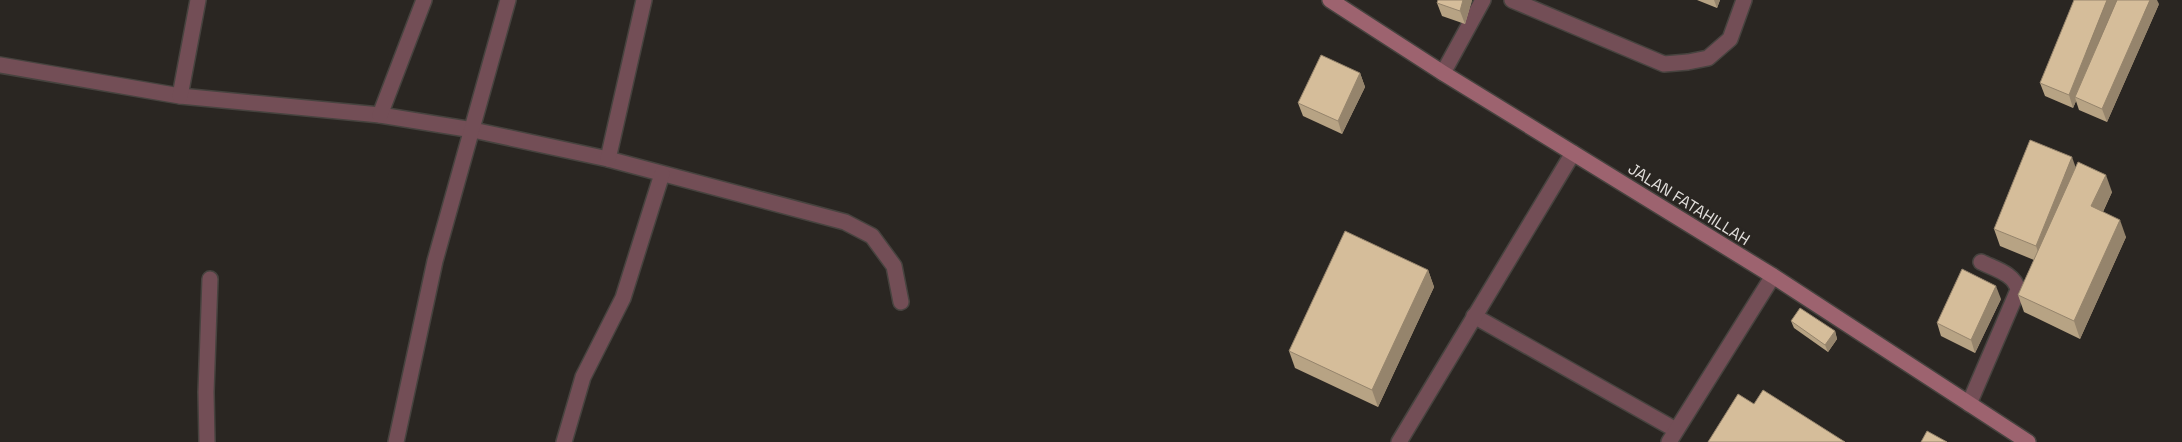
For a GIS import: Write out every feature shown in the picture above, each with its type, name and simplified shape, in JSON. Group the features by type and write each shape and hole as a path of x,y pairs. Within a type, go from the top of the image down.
{"street":[{"path":"180,96 198,0"},
{"path":"380,115 424,0"},
{"path":"396,442 435,260 508,0"},
{"path":"608,160 644,0"},
{"name":"JALAN FATAHILLAH","path":"1330,0 1443,73 1772,276 2028,442"},
{"path":"1443,73 1483,0"},
{"path":"1512,0 1664,64 1708,58 1730,39 1744,0"},
{"path":"0,65 180,96 380,115 472,130 608,160 845,222 872,236 894,266 900,302"},
{"path":"1399,442 1573,153"},
{"path":"564,442 583,377 623,298 662,174"},
{"path":"1969,404 2018,290 2017,284 2012,278 1982,262"},
{"path":"1474,316 1672,436 1772,276"},
{"path":"207,442 206,392 210,279"}],"building":[{"path":"1438,0 1463,0 1460,11 1437,3"},
{"path":"2074,0 2107,0 2069,95 2040,83"},
{"path":"2117,0 2150,0 2102,109 2075,97"},
{"path":"1321,55 1360,73 1338,121 1298,103"},
{"path":"2030,140 2072,157 2036,246 1994,229"},
{"path":"2078,162 2106,175 2091,206 2120,220 2074,321 2018,295"},
{"path":"1345,231 1428,270 1372,390 1289,351"},
{"path":"1962,269 1996,286 1971,340 1937,323"},
{"path":"1800,308 1835,331 1825,345 1791,321"},
{"path":"1763,390 1845,442 1708,442 1738,394 1754,404"},
{"path":"1927,431 1947,442 1921,442"}]}
